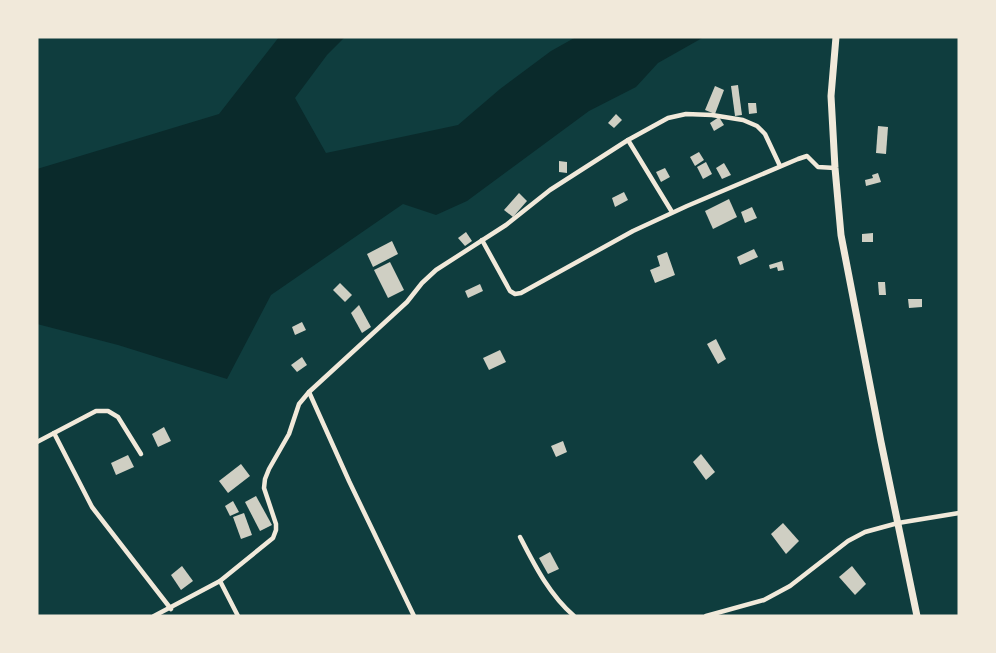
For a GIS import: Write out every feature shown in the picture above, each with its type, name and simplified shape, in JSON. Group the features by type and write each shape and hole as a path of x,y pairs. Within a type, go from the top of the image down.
{"main road":[{"path":"836,37 831,96 841,234 917,616"}],"street":[{"path":"155,616 220,580 273,538 276,524 264,488 265,479 289,434 299,404 407,302 436,270 506,225 550,190 668,118 685,114 712,115 743,120 757,126 765,134 780,166"},
{"path":"628,141 672,212"},
{"path":"482,240 510,291 521,293 633,231 780,166 807,156 818,167 835,168"},
{"path":"309,392 414,616"},
{"path":"37,442 96,411 108,411 118,417 141,454"},
{"path":"54,433 92,507 171,609"},
{"path":"706,616 764,600 790,586 865,532 959,512"},
{"path":"520,537 541,577 555,597 574,616"},
{"path":"220,580 238,616"}],"water":[{"path":"279,37 345,37 327,55 295,98 326,153 458,125 500,89 551,51 576,37 704,37 658,63 636,87 589,111 467,201 436,215 403,204 271,295 227,379 118,345 37,324 37,169 219,114"}],"building":[{"path":"738,85 742,115 735,116 731,86"},
{"path":"715,86 724,90 715,114 705,110"},
{"path":"748,103 756,103 757,113 749,114"},
{"path":"616,114 622,120 614,128 608,123"},
{"path":"719,117 724,125 714,131 710,123"},
{"path":"878,126 888,127 886,154 876,153"},
{"path":"699,152 704,160 695,166 690,157"},
{"path":"559,161 567,162 567,173 559,172"},
{"path":"706,162 712,174 703,179 697,167"},
{"path":"724,163 731,175 722,179 716,168"},
{"path":"665,168 670,177 661,182 656,172"},
{"path":"878,173 881,182 866,186 865,180"},
{"path":"624,192 628,200 615,207 612,198"},
{"path":"519,193 527,201 513,217 504,210"},
{"path":"729,199 737,217 713,229 705,211"},
{"path":"752,207 757,218 745,223 741,212"},
{"path":"466,232 472,241 465,246 458,238"},
{"path":"873,233 873,242 862,242 862,234"},
{"path":"392,241 398,254 373,267 367,254"},
{"path":"754,249 758,257 740,265 737,257"},
{"path":"667,252 675,275 655,283 650,270 660,266 657,256"},
{"path":"782,261 784,270 778,271 777,267 770,269 769,265"},
{"path":"390,262 404,290 388,298 374,270"},
{"path":"878,282 885,282 886,295 879,295"},
{"path":"340,283 352,295 345,302 333,290"},
{"path":"480,284 483,291 468,298 465,291"},
{"path":"908,299 922,299 922,307 909,308"},
{"path":"359,305 371,327 362,333 351,313"},
{"path":"302,322 306,330 295,335 292,327"},
{"path":"716,339 726,359 718,364 707,344"},
{"path":"500,350 506,362 489,370 483,358"},
{"path":"302,357 307,365 297,372 291,365"},
{"path":"164,427 171,441 158,447 152,434"},
{"path":"563,441 567,452 556,457 551,446"},
{"path":"701,454 715,472 706,480 693,462"},
{"path":"128,455 134,467 116,475 111,463"},
{"path":"241,464 250,476 228,493 219,481"},
{"path":"256,496 272,525 260,531 245,502"},
{"path":"233,501 239,512 230,516 225,506"},
{"path":"244,513 252,535 241,539 233,517"},
{"path":"783,523 799,541 786,554 771,534"},
{"path":"550,552 559,569 548,574 539,558"},
{"path":"182,566 193,581 181,590 171,575"},
{"path":"852,566 866,584 855,595 839,577"}]}
